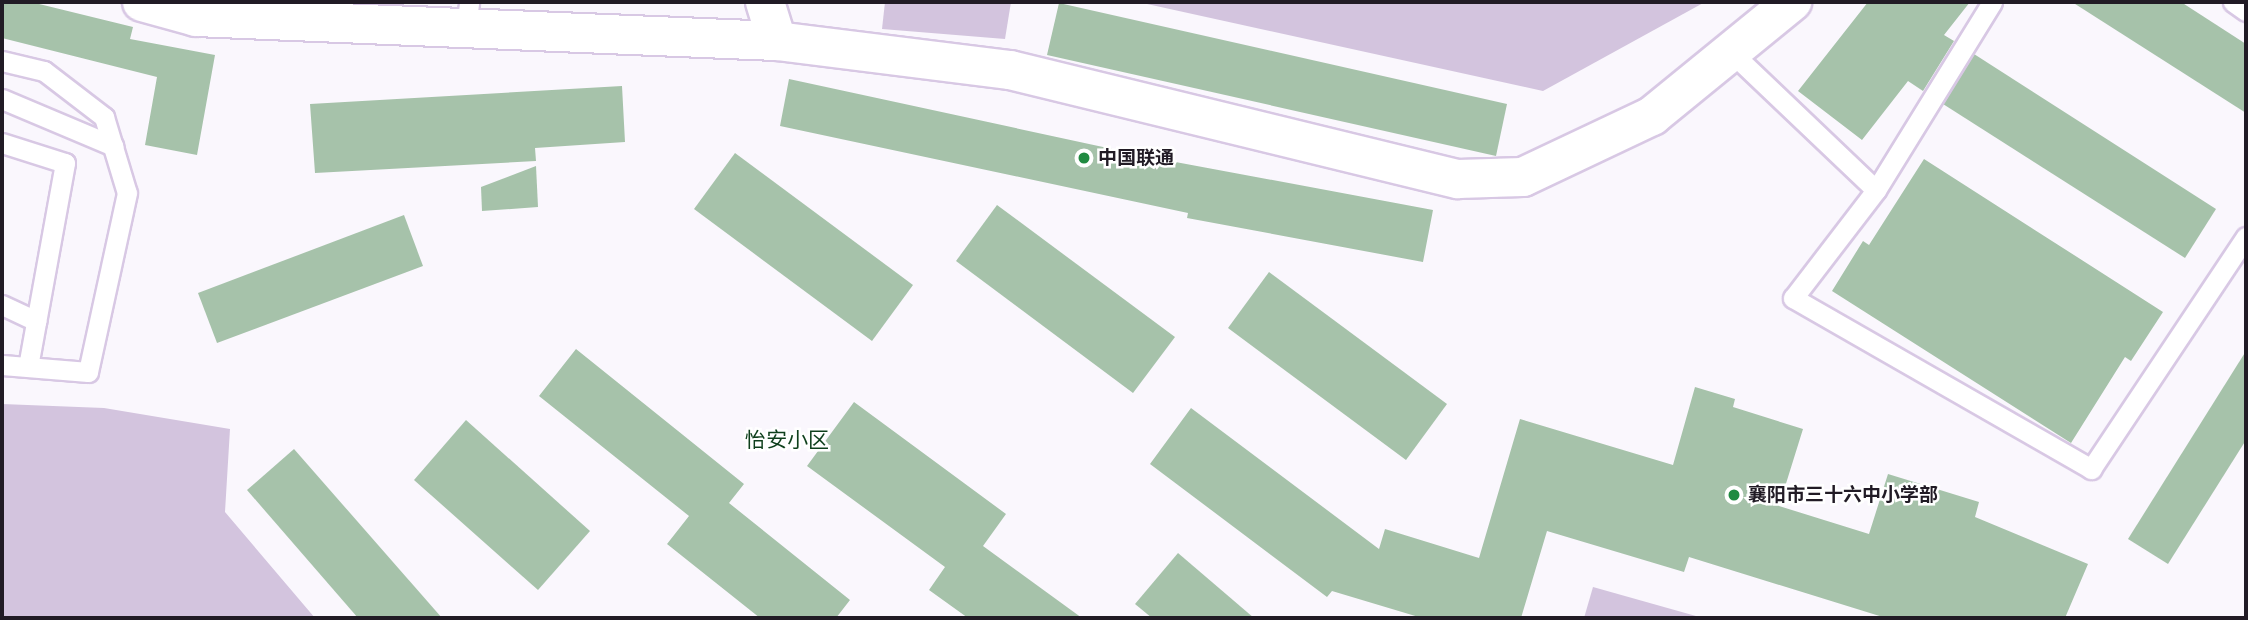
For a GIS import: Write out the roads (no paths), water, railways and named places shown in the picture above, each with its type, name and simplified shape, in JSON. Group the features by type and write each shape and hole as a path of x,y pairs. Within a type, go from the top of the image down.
{"street":[{"path":"142,2 196,17 468,15 777,41 1010,71 1458,179 1523,177 1652,116 1792,2"},
{"path":"765,2 777,41"}],"lane":[{"path":"1992,2 1876,190 1793,298 2091,469 2246,237"},
{"path":"2234,2 2246,11"},
{"path":"1731,52 1876,190"},
{"path":"2,61 44,71 104,117 127,193 88,372 2,365"},
{"path":"2,99 113,146"},
{"path":"2,143 65,163 28,367"},
{"path":"2,305 36,321"}],"place":[{"name":"中国联通","path":"1084,158"},
{"name":"襄阳市三十六中小学部","path":"1734,495"}],"district":[{"name":"怡安小区","path":"787,440"}]}
